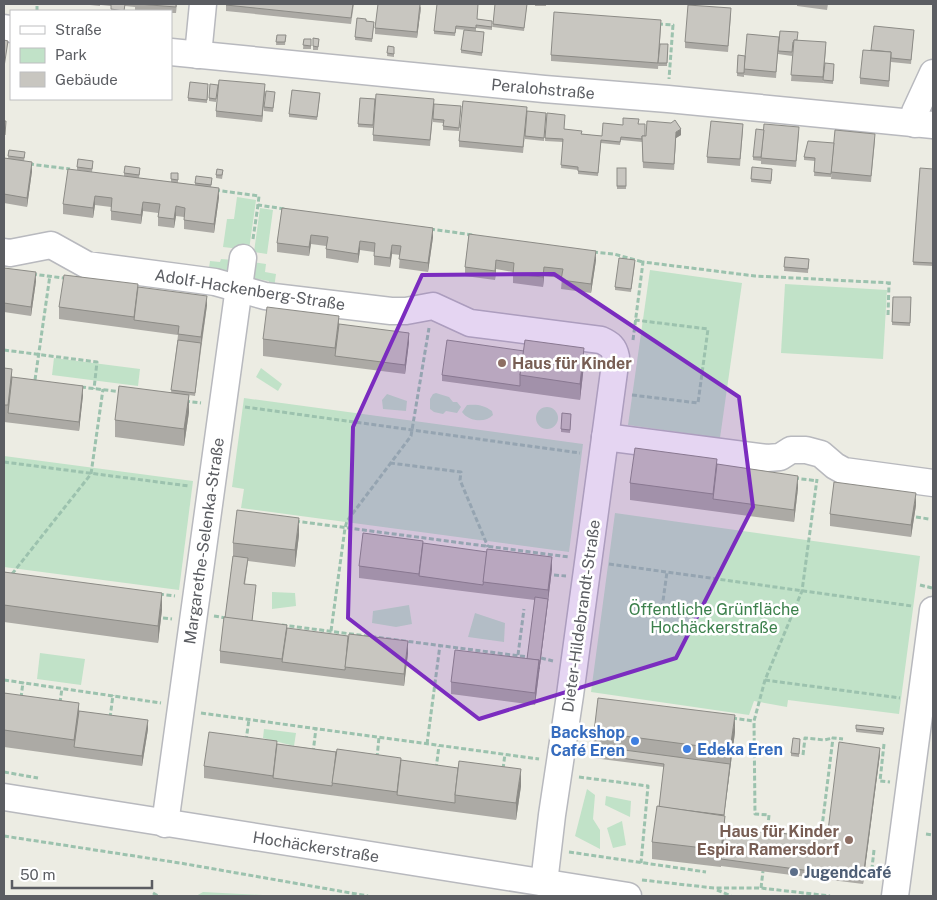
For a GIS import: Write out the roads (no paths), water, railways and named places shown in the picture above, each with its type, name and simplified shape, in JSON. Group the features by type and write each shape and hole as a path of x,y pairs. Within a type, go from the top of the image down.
{"street":[{"path":"198,55 203,4"},
{"name":"Peralohstraße","path":"172,52 924,125"},
{"name":"Peralohstraße","path":"924,125 915,112 933,73"},
{"name":"Adolf-Hackenberg-Straße","path":"4,252 10,253 51,245 87,265 215,282 265,296 391,311 406,311 433,306 470,323 601,340 624,346"},
{"name":"Margarethe-Selenka-Straße","path":"166,824 243,258"},
{"name":"Dieter-Hildebrandt-Straße","path":"544,883 569,770 589,567 595,445 616,356 624,346"},
{"path":"595,445 767,458 780,457 791,450 806,450 821,454 844,471 933,483"},
{"path":"894,896 922,608"},
{"name":"Hochäckerstraße","path":"4,797 544,883 634,888"}],"place":[{"name":"Haus für Kinder","path":"502,363"},
{"name":"Backshop Café Eren","path":"635,741"},
{"name":"Edeka Eren","path":"687,749"},
{"name":"Haus für Kinder Espira Ramersdorf","path":"849,840"},
{"name":"Jugendcafé","path":"794,872"}],"park label":[{"name":"Öffentliche Grünfläche Hochäckerstraße","path":"714,618"}]}
